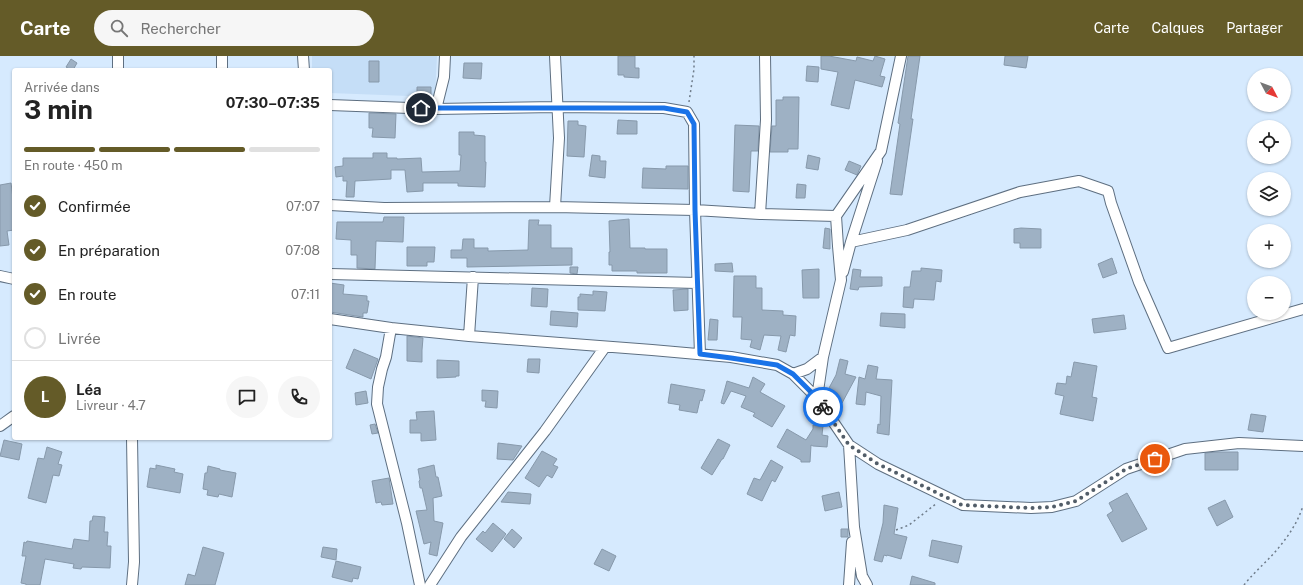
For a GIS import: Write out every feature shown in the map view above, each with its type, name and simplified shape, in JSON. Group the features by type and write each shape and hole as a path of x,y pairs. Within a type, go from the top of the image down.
{"street":[{"path":"118,56 118,68"},
{"path":"222,56 222,68"},
{"path":"303,56 304,68"},
{"path":"436,109 444,77 445,56"},
{"path":"555,56 556,107 559,138 555,207"},
{"path":"760,214 766,120 765,56"},
{"path":"817,398 823,357 841,280 851,242 881,151 901,56"},
{"path":"332,105 436,109 556,107 664,108 687,112 694,124 695,210 700,354"},
{"path":"841,280 836,216 881,151"},
{"path":"851,242 907,230 1020,192 1079,181 1108,191 1139,282 1168,348 1303,309"},
{"path":"332,206 384,208 555,207 695,210 760,214 836,216"},
{"path":"332,274 697,283"},
{"path":"0,276 12,279"},
{"path":"469,336 473,277"},
{"path":"332,318 391,328 469,336 700,354 777,365 793,374 817,398 849,445 878,464 962,505 1031,508 1052,507 1076,501 1126,469 1185,449 1239,443 1303,446"},
{"path":"391,328 386,357 378,387 377,404 407,523 420,585"},
{"path":"430,585 461,537 545,431 605,347"},
{"path":"793,374 807,369 823,357"},
{"path":"0,426 12,417"},
{"path":"132,440 134,562 132,585"},
{"path":"849,445 854,526 862,576 867,585"},
{"path":"849,585 854,526"}],"path":[{"path":"687,112 694,69 694,56"},
{"path":"896,530 909,525 936,503 941,504"},
{"path":"1244,585 1280,547 1293,529 1303,506"}],"shaded area":[{"path":"312,56 437,56 435,97 332,93 332,68 312,68"}],"building":[{"path":"618,56 635,56 635,68 639,68 639,78 618,75"},
{"path":"821,56 856,61 857,57 873,61 875,56 885,59 880,76 885,77 882,87 855,80 849,109 831,105 838,72 821,69"},
{"path":"908,56 920,56 911,119 913,119 902,195 890,194 900,124 898,123"},
{"path":"1005,56 1028,56 1026,68 1004,65"},
{"path":"71,59 77,63 74,68 66,67"},
{"path":"369,61 379,61 379,82 369,82"},
{"path":"464,63 482,63 481,79 463,78"},
{"path":"807,66 819,67 818,82 806,81"},
{"path":"417,87 431,87 431,95 417,95"},
{"path":"783,97 799,97 798,149 788,149 788,152 770,152 772,126 776,126 776,100 783,100"},
{"path":"369,113 396,114 395,138 372,137 373,128 369,128"},
{"path":"618,120 637,121 637,134 617,134"},
{"path":"568,121 578,121 578,125 586,126 584,157 567,156"},
{"path":"735,125 759,126 758,151 751,151 749,192 733,191"},
{"path":"459,132 474,132 474,135 485,136 485,187 458,186 458,183 423,183 423,191 407,192 405,170 391,170 391,179 355,181 354,197 346,197 347,181 343,181 343,176 336,177 335,167 343,166 343,158 373,158 373,153 387,153 387,158 421,158 422,172 460,171 461,155 459,155"},
{"path":"592,155 600,156 600,161 606,161 605,178 589,176"},
{"path":"808,155 820,158 818,170 806,168"},
{"path":"849,161 861,166 857,175 845,170"},
{"path":"666,166 688,166 688,189 642,188 643,168 666,169"},
{"path":"11,183 12,230 7,231 9,245 0,246 0,185"},
{"path":"797,184 806,185 805,198 796,198"},
{"path":"384,217 404,217 403,242 376,241 375,269 357,268 357,255 351,255 351,240 336,239 337,222 383,222"},
{"path":"629,219 630,248 667,249 667,273 612,271 612,265 609,265 609,221"},
{"path":"529,220 539,220 538,225 551,225 551,248 572,248 572,265 467,267 467,258 451,258 451,250 462,250 463,239 474,239 474,248 488,248 488,251 528,250"},
{"path":"825,228 830,229 830,249 823,248"},
{"path":"1014,229 1041,229 1041,248 1020,248 1020,243 1014,243"},
{"path":"407,247 435,247 434,262 427,262 427,266 407,266"},
{"path":"1112,258 1117,273 1103,278 1098,264"},
{"path":"732,263 733,272 715,271 715,264"},
{"path":"570,267 578,267 577,274 570,273"},
{"path":"921,268 942,270 941,282 936,281 934,300 914,299 913,308 903,307 904,287 910,287 912,271 921,271"},
{"path":"819,269 819,298 803,298 802,270"},
{"path":"853,269 861,270 860,277 882,277 882,286 859,287 858,290 850,289"},
{"path":"734,276 756,276 756,288 762,288 762,310 783,311 783,315 796,316 795,336 790,335 786,352 778,350 781,336 764,335 760,350 750,347 752,340 741,339 742,317 733,317"},
{"path":"332,283 344,285 343,294 367,296 367,301 369,301 367,313 363,313 363,317 332,312"},
{"path":"532,288 548,289 547,307 531,306"},
{"path":"688,289 688,310 674,311 673,290"},
{"path":"593,291 607,292 605,311 578,310 578,297 580,297 580,294 593,295"},
{"path":"551,311 578,313 577,327 550,325"},
{"path":"881,313 905,314 905,328 880,326"},
{"path":"1124,315 1126,329 1094,333 1092,319"},
{"path":"710,319 718,320 717,340 708,340"},
{"path":"407,336 423,338 422,362 407,361"},
{"path":"354,349 378,359 371,379 346,368"},
{"path":"528,359 540,359 539,373 527,372"},
{"path":"840,359 848,361 845,374 856,377 842,403 835,399 838,394 829,388 836,375"},
{"path":"437,360 459,361 459,376 437,378"},
{"path":"1074,362 1097,366 1092,397 1097,398 1093,421 1060,414 1064,396 1055,394 1057,383 1066,384 1067,376 1071,377"},
{"path":"868,365 878,367 876,379 892,380 889,435 877,433 878,424 880,425 881,396 866,392 865,405 856,404 859,377 865,379"},
{"path":"753,377 765,384 760,392 785,406 772,427 753,416 755,413 741,407 746,396 731,391 724,404 721,403 727,381 749,388"},
{"path":"671,384 705,390 702,401 700,400 697,413 679,410 680,405 668,403"},
{"path":"482,390 498,391 497,408 485,407 486,401 482,401"},
{"path":"366,391 368,403 356,405 355,393"},
{"path":"434,411 436,440 421,441 421,433 410,433 410,420 417,420 416,412"},
{"path":"1251,414 1266,416 1263,432 1248,430"},
{"path":"375,424 378,433 372,434 370,425"},
{"path":"813,425 823,426 822,435 828,436 827,447 811,445 810,462 801,462 801,460 777,447 787,429 806,440 813,429"},
{"path":"718,439 730,445 723,459 712,475 701,468"},
{"path":"4,440 22,444 19,460 0,456"},
{"path":"498,443 522,446 513,460 497,459"},
{"path":"47,447 62,452 58,464 62,465 59,476 53,475 46,503 28,498 38,458 44,459"},
{"path":"542,451 557,459 553,465 558,467 552,478 547,475 539,487 525,478"},
{"path":"1238,452 1238,470 1205,470 1205,453"},
{"path":"771,460 783,467 775,482 772,480 762,501 747,494 754,478 760,480"},
{"path":"156,465 175,469 174,472 183,474 180,493 147,487 150,468 156,469"},
{"path":"434,465 442,496 433,498 434,521 443,523 437,556 429,554 431,542 424,544 416,511 427,510 422,488 420,488 418,469"},
{"path":"208,466 236,473 232,497 219,494 218,497 207,495 208,490 203,489 205,473 207,473"},
{"path":"389,478 393,504 382,505 381,502 376,503 372,481"},
{"path":"508,492 531,494 530,504 501,502"},
{"path":"839,492 842,507 825,511 822,496"},
{"path":"1127,493 1147,529 1122,542 1107,515 1113,511 1109,503"},
{"path":"1225,500 1233,517 1217,526 1208,508"},
{"path":"884,505 898,508 894,534 907,537 901,559 884,555 882,562 874,560 883,523"},
{"path":"93,516 105,517 104,532 108,532 107,546 111,546 110,568 73,568 74,564 45,559 40,585 26,585 21,583 26,556 22,556 24,542 26,543 27,541 72,549 74,539 89,541 90,521 92,521"},
{"path":"493,523 506,534 492,552 476,539 483,531 485,533"},
{"path":"512,529 522,538 514,548 504,539"},
{"path":"841,529 848,529 848,537 841,537"},
{"path":"932,540 962,546 958,563 929,556"},
{"path":"203,547 224,553 215,585 185,585 188,574 195,576"},
{"path":"323,547 337,549 336,560 321,557"},
{"path":"602,549 616,556 609,571 594,564"},
{"path":"336,561 361,567 358,579 353,578 352,582 332,577"},
{"path":"912,576 935,583 935,585 910,585"}],"way so far":[{"path":"823,407 849,445 878,464 962,505 1031,508 1052,507 1076,501 1126,469 1155,459"}],"route":[{"path":"421,108 664,108 687,112 694,124 695,210 700,354 777,365 793,374 817,398 823,407"}]}
